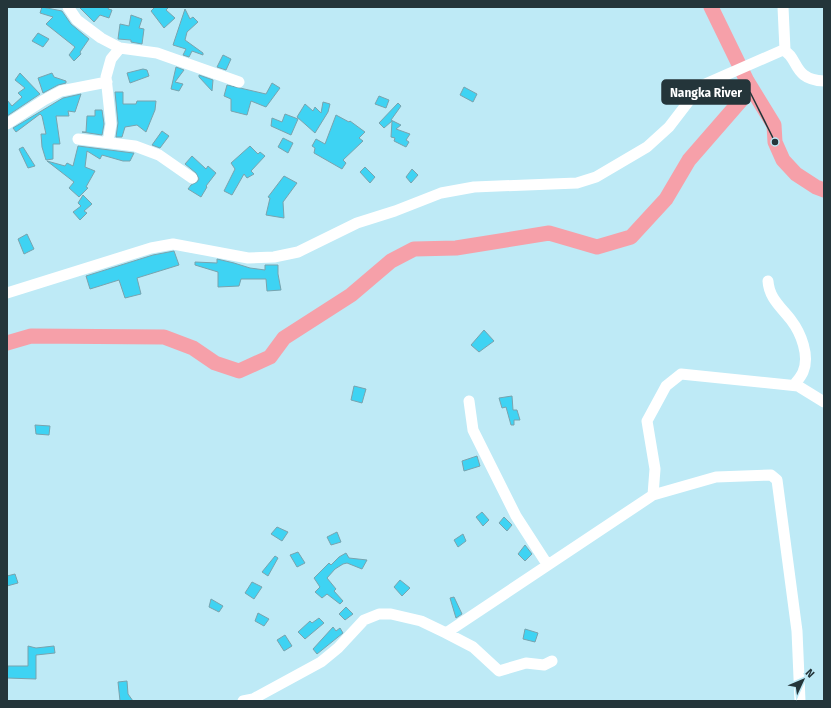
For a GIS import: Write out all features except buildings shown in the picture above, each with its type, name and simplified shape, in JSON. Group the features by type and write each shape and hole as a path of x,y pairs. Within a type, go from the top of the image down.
{"street":[{"path":"68,7 77,20 101,38 120,48 157,53 239,82"},
{"path":"783,7 785,50 801,73 811,79 824,81"},
{"path":"108,142 111,124 107,70 112,59 120,48"},
{"path":"7,293 151,248 173,244 207,252 248,258 274,257 298,252 357,222 395,211 441,194 474,186 577,183 596,177 647,147 669,127 703,85 785,50"},
{"path":"7,124 61,91 107,82"},
{"path":"78,139 135,146 159,155 192,178"},
{"path":"768,281 768,290 777,304 792,320 803,344 805,361 803,373 794,385"},
{"path":"653,495 655,469 648,420 666,386 681,374 794,385 824,402"},
{"path":"468,402 473,430 516,516 547,564"},
{"path":"446,633 547,564 653,495 716,477 770,475 777,480 797,631 800,701"},
{"path":"244,701 253,699 321,662 338,648 364,620 379,614 391,614 420,621 446,633 473,647 498,671 526,663 544,665 552,661"}],"waterway":[{"path":"711,7 747,81 774,125 775,142 783,160 796,174 816,187 824,190"},
{"path":"7,343 31,336 164,337 193,348 215,363 239,371 270,357 284,338 351,295 391,261 414,249 456,248 549,233 597,247 631,237 666,199 689,160 743,98 747,81"}],"place":[{"name":"Nangka River","path":"775,142"}]}
